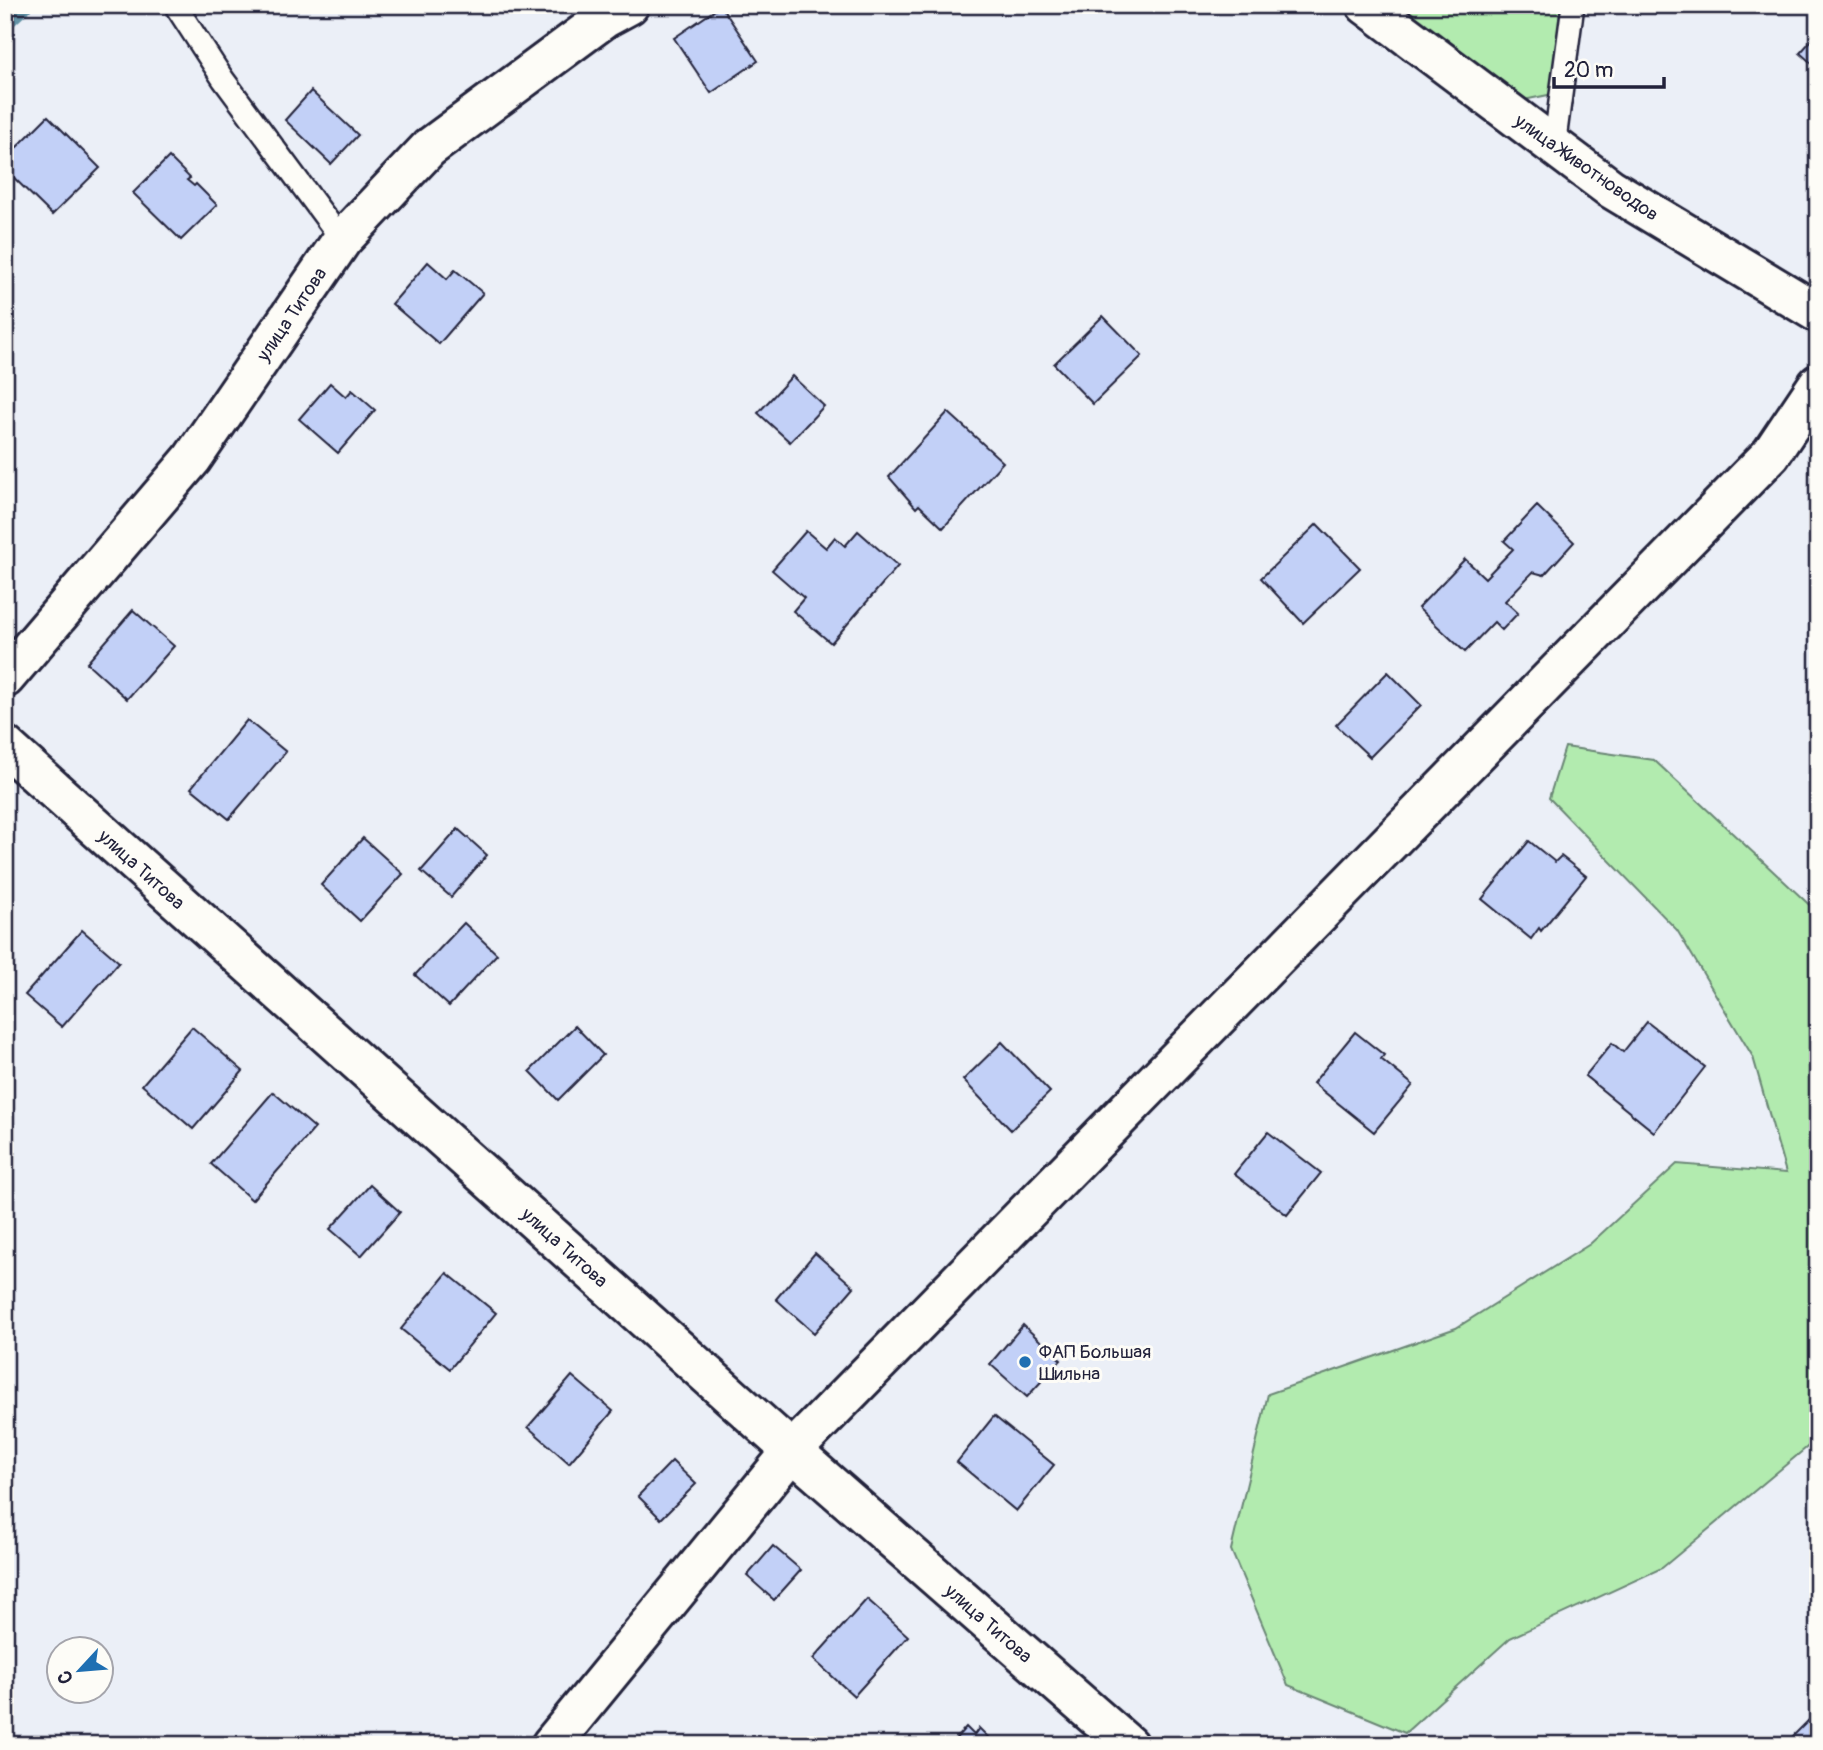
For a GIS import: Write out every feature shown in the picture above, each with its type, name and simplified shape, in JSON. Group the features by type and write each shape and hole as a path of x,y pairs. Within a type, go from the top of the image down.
{"street":[{"name":"улица Титова","path":"5,678 191,459 342,240 429,148 605,18 629,5"},
{"name":"улица Животноводов","path":"1366,5 1610,188 1818,313"},
{"path":"551,1745 792,1451 1771,454 1818,384"},
{"name":"улица Титова","path":"5,746 792,1451 1128,1745"}],"lane":[{"path":"175,5 223,79 342,240"},
{"path":"1553,147 1573,5"}],"green space":[{"path":"1396,5 1571,5 1562,81 1548,95 1524,100"},
{"path":"1565,747 1654,760 1818,913 1818,1438 1662,1568 1510,1638 1405,1733 1288,1685 1231,1550 1268,1394 1456,1328 1590,1244 1677,1164 1786,1173 1753,1057 1677,930 1549,798"}],"building":[{"path":"721,6 758,61 711,93 674,38"},
{"path":"1818,33 1818,69 1800,53"},
{"path":"311,91 358,135 331,164 285,120"},
{"path":"48,116 100,168 52,215 5,169 5,159"},
{"path":"169,157 190,178 187,180 194,186 196,184 217,205 181,240 133,193"},
{"path":"428,262 447,279 455,270 483,293 439,344 392,304"},
{"path":"1103,316 1142,356 1093,404 1054,364"},
{"path":"792,376 824,406 790,442 758,413"},
{"path":"330,383 346,397 352,390 375,410 338,453 299,419"},
{"path":"948,412 1003,462 943,528 919,505 916,508 889,477"},
{"path":"1537,506 1574,542 1544,575 1533,572 1505,601 1518,613 1502,630 1494,622 1465,652 1418,608 1465,559 1485,578 1513,549 1504,541"},
{"path":"1317,524 1360,568 1303,623 1261,578"},
{"path":"806,531 826,548 835,537 845,546 858,531 898,566 831,643 793,611 804,598 772,570"},
{"path":"133,610 174,646 127,699 87,663"},
{"path":"1388,672 1421,705 1370,757 1336,725"},
{"path":"247,720 286,752 229,819 191,788"},
{"path":"458,829 487,855 451,897 421,871"},
{"path":"363,838 403,874 360,921 321,885"},
{"path":"1529,841 1555,862 1561,856 1586,876 1541,931 1539,928 1531,939 1482,899"},
{"path":"464,923 497,954 449,1006 415,975"},
{"path":"82,930 119,962 62,1027 25,995"},
{"path":"1647,1022 1705,1067 1654,1132 1585,1076 1612,1043 1623,1052"},
{"path":"575,1026 603,1055 558,1100 530,1071"},
{"path":"192,1027 243,1071 193,1129 142,1085"},
{"path":"1355,1032 1384,1055 1381,1059 1413,1085 1374,1132 1313,1083"},
{"path":"1002,1042 1050,1092 1011,1130 963,1080"},
{"path":"273,1092 315,1128 252,1200 211,1164"},
{"path":"1268,1132 1321,1173 1287,1215 1234,1174"},
{"path":"370,1185 400,1212 361,1256 330,1229"},
{"path":"815,1253 854,1287 814,1333 776,1299"},
{"path":"447,1273 496,1313 450,1369 401,1329"},
{"name":"ФАП Большая Шильна","path":"1023,1325 1061,1360 1027,1397 990,1364"},
{"path":"572,1376 613,1411 569,1463 528,1427"},
{"path":"994,1416 1054,1465 1016,1511 957,1462"},
{"path":"672,1461 696,1484 661,1519 638,1496"},
{"path":"773,1546 801,1570 774,1600 747,1576"},
{"path":"867,1599 908,1636 854,1696 813,1659"},
{"path":"1818,1711 1818,1745 1790,1745 1787,1742"},
{"path":"966,1727 974,1735 979,1728 996,1745 950,1745"}],"waterway":[{"path":"5,27 29,5"}],"place":[{"name":"ФАП Большая Шильна","path":"1025,1362"}]}
